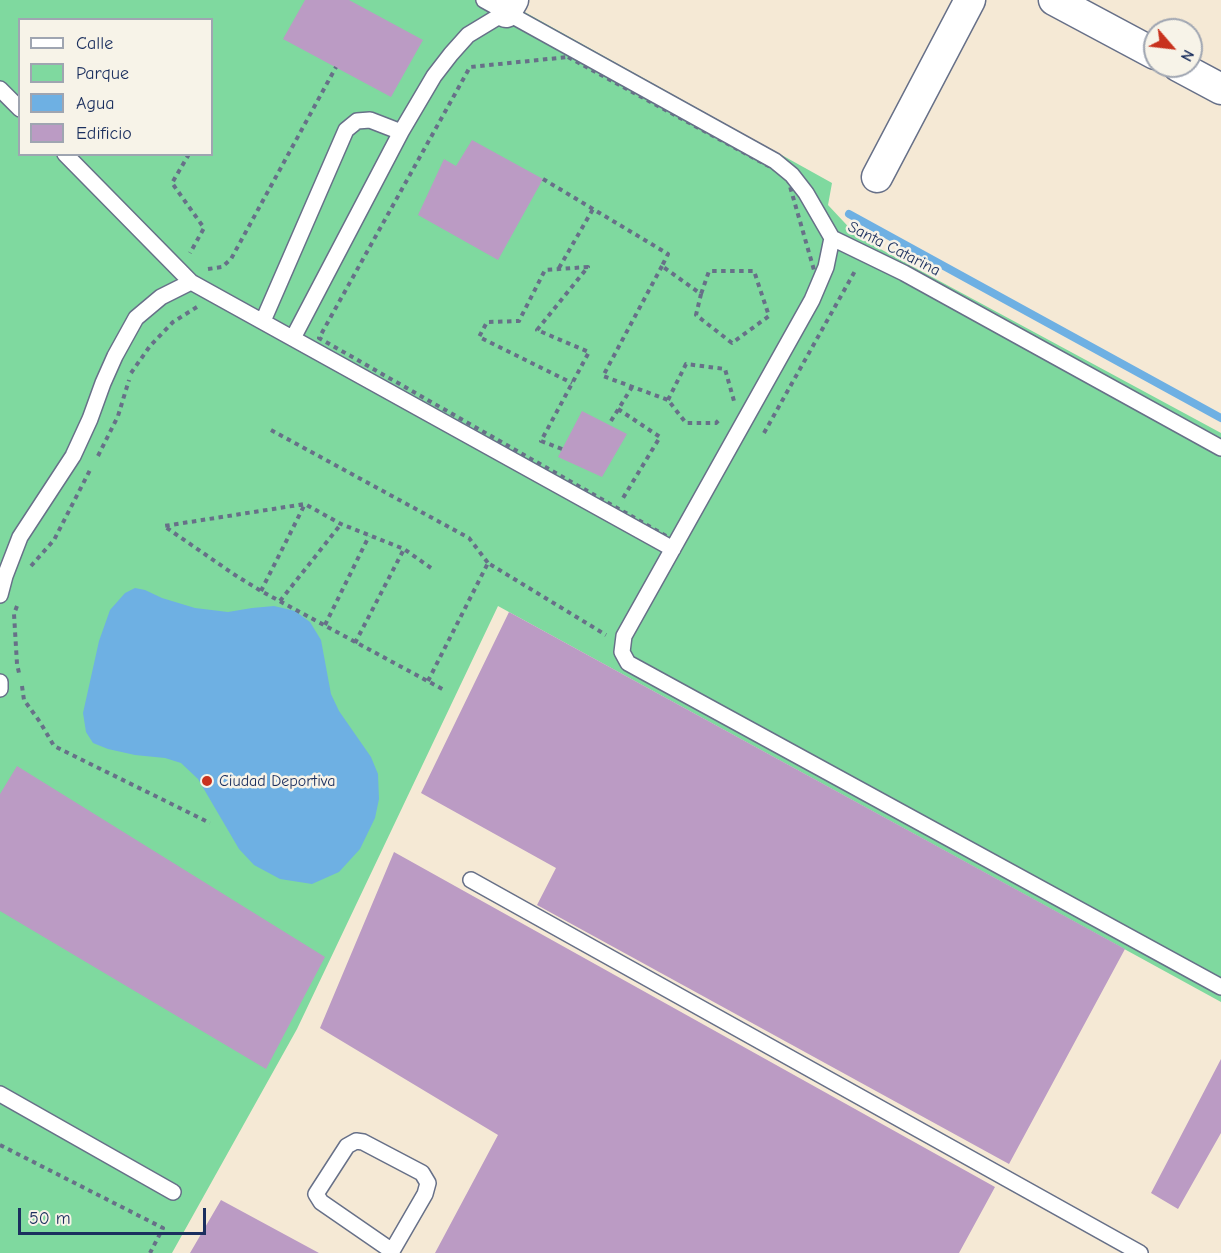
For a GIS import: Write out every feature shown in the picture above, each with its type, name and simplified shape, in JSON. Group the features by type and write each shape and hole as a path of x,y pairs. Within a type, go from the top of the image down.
{"street":[{"path":"877,177 970,0"},
{"path":"1054,0 1143,48"},
{"path":"1201,78 1221,88"}],"lane":[{"path":"293,338 434,76 468,35 501,4"},
{"name":"Santa Catarina","path":"501,4 775,161 792,175 806,193 832,237 904,273 1221,448"},
{"path":"0,89 18,107"},
{"path":"263,321 346,130 357,121 370,120 402,132"},
{"path":"67,156 196,276 263,321 673,549"},
{"path":"832,237 826,267 812,300 624,636 622,652 628,663 1221,987"},
{"path":"0,595 20,537 73,456 115,356 136,318 161,297 196,276"},
{"path":"0,682 0,689"},
{"path":"471,880 1140,1253"},
{"path":"0,1094 173,1192"},
{"path":"356,1141 363,1142 422,1173 428,1183 426,1194 392,1252 321,1202 316,1194 347,1146 356,1141"}],"path":[{"path":"568,57 787,176 818,284 675,541 319,338 470,67 568,57"},
{"path":"196,276 222,267 231,259 336,67"},
{"path":"188,156 172,183 204,228 188,256"},
{"path":"543,179 668,254 603,376 668,400 686,423 716,423 722,416"},
{"path":"559,268 593,209"},
{"path":"662,266 701,294"},
{"path":"562,449 541,441 589,352 537,330 588,267 545,270 519,321 487,322 479,337 572,383"},
{"path":"709,271 754,271 769,316 732,343 696,315 701,294 709,271"},
{"path":"762,435 855,271"},
{"path":"97,458 118,416 130,374 150,346 173,322 200,304"},
{"path":"668,400 686,364 725,369 735,402 729,409"},
{"path":"611,421 632,387"},
{"path":"618,409 660,437 624,498"},
{"path":"271,430 469,538 488,563 615,641"},
{"path":"28,570 54,540 91,468"},
{"path":"261,591 305,504"},
{"path":"431,568 404,549 341,524 305,504 164,526 261,591 446,691"},
{"path":"279,601 341,524"},
{"path":"325,625 369,536"},
{"path":"355,643 404,549"},
{"path":"428,681 488,563"},
{"path":"18,603 14,614 17,664 24,700 54,746 210,823"},
{"path":"0,1145 163,1228 150,1253"}],"green space":[{"name":"Ciudad Deportiva","path":"0,0 503,0 832,183 828,205 858,237 1221,433 1221,1002 498,606 297,1029 172,1253 0,1253"}],"water":[{"path":"135,588 195,608 228,612 274,606 295,611 310,622 321,640 331,694 339,711 371,757 378,774 379,799 375,818 360,849 339,872 312,884 280,879 254,865 239,849 198,779 181,763 165,758 108,749 93,743 86,732 83,713 99,641 110,610 125,593"}],"building":[{"path":"305,0 349,0 423,40 391,97 283,39"},
{"path":"472,140 543,179 498,260 418,215 444,159 456,166"},
{"path":"582,411 627,434 602,477 558,457"},
{"path":"509,612 1125,949 1009,1164 537,905 556,868 421,793"},
{"path":"17,766 325,957 266,1069 0,911 0,794"},
{"path":"394,852 995,1187 959,1253 435,1253 498,1135 320,1028"},
{"path":"1221,1059 1221,1133 1178,1209 1151,1193"},
{"path":"221,1200 319,1253 190,1253"}],"waterway":[{"path":"849,214 1221,418"}],"place":[{"name":"Ciudad Deportiva","path":"207,781"}]}
